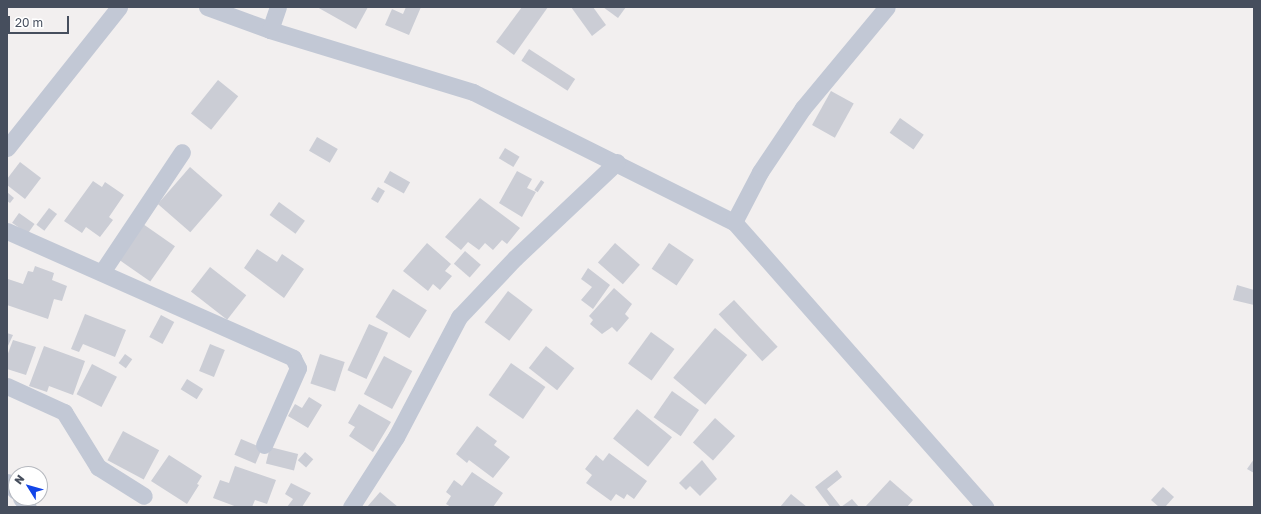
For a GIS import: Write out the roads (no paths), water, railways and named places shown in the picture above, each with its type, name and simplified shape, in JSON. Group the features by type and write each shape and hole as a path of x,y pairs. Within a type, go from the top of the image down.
{"street":[{"path":"7,148 119,7"},
{"path":"207,7 270,30 473,92 617,162 734,222 985,507"},
{"path":"270,30 278,7"},
{"path":"734,222 760,172 803,108 887,7"},
{"path":"102,272 182,152"},
{"path":"351,507 396,437 459,317 515,258 617,162"},
{"path":"7,231 280,351 298,362 298,368 264,445"},
{"path":"7,386 64,412 98,467 144,496"}]}
